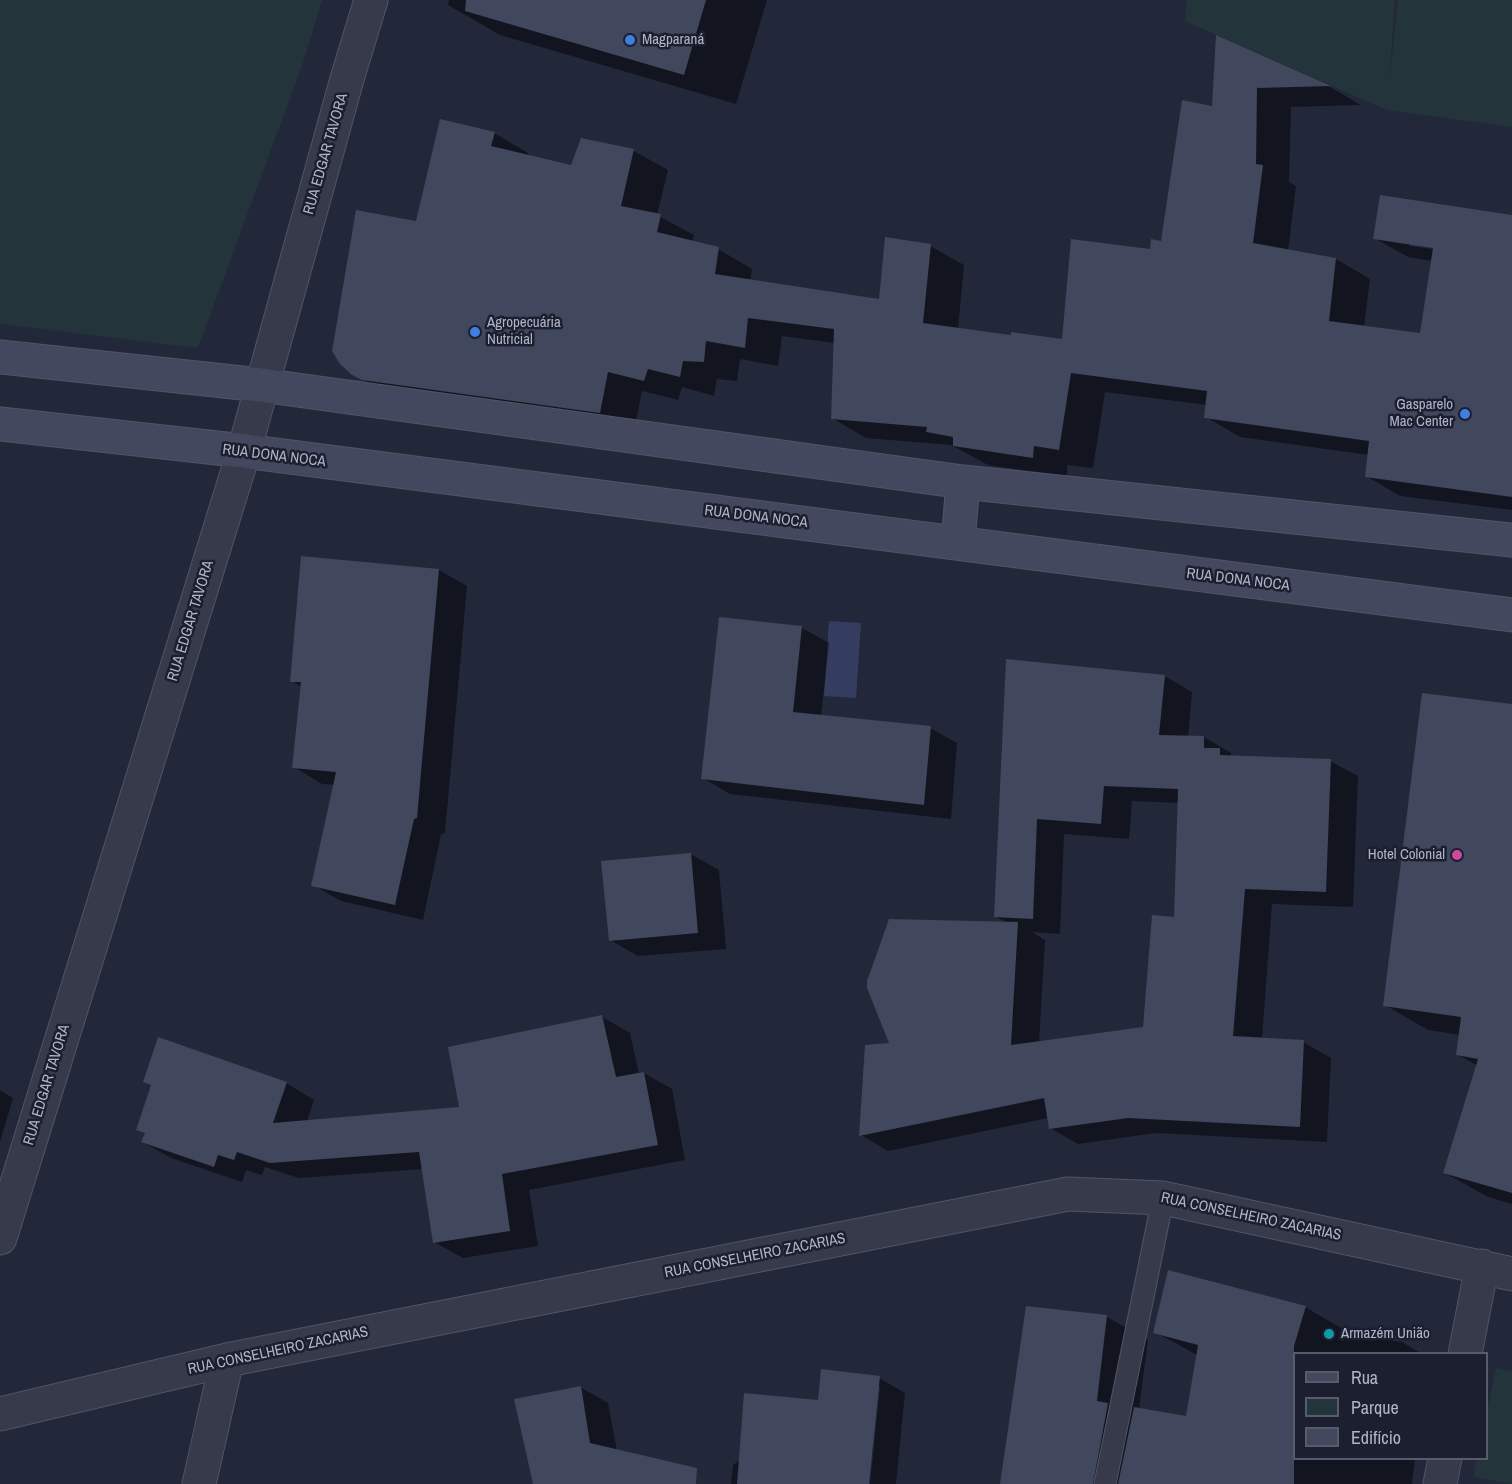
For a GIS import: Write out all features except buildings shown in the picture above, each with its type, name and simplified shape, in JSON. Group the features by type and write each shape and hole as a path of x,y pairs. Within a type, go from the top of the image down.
{"street":[{"name":"RUA EDGAR TAVORA","path":"0,1238 244,452 343,90 371,0"},
{"path":"0,357 261,385 963,482 1512,540"},
{"name":"RUA DONA NOCA","path":"0,424 244,452 1512,615"},
{"path":"958,543 963,482"},
{"name":"RUA CONSELHEIRO ZACARIAS","path":"0,1414 227,1360 1068,1194 1163,1198 1497,1270"},
{"path":"1465,1352 1497,1270"},
{"path":"199,1484 227,1360"},
{"path":"1440,1484 1445,1460"}],"lane":[{"path":"1105,1484 1163,1198"}],"green space":[{"path":"0,0 322,0 303,63 198,348 0,324"},
{"path":"1187,0 1395,0 1389,83 1398,0 1512,0 1512,127 1387,110 1185,21"},
{"path":"1496,1368 1512,1371 1512,1484 1473,1477 1477,1460 1488,1460 1488,1407"}],"water":[{"path":"829,621 861,623 856,698 824,696"}],"place":[{"name":"Magparaná","path":"630,40"},
{"name":"Agropecuária Nutricial","path":"475,332"},
{"name":"Gasparelo Mac Center","path":"1465,414"},
{"name":"Hotel Colonial","path":"1457,855"},
{"name":"Armazém União","path":"1329,1334"}]}
